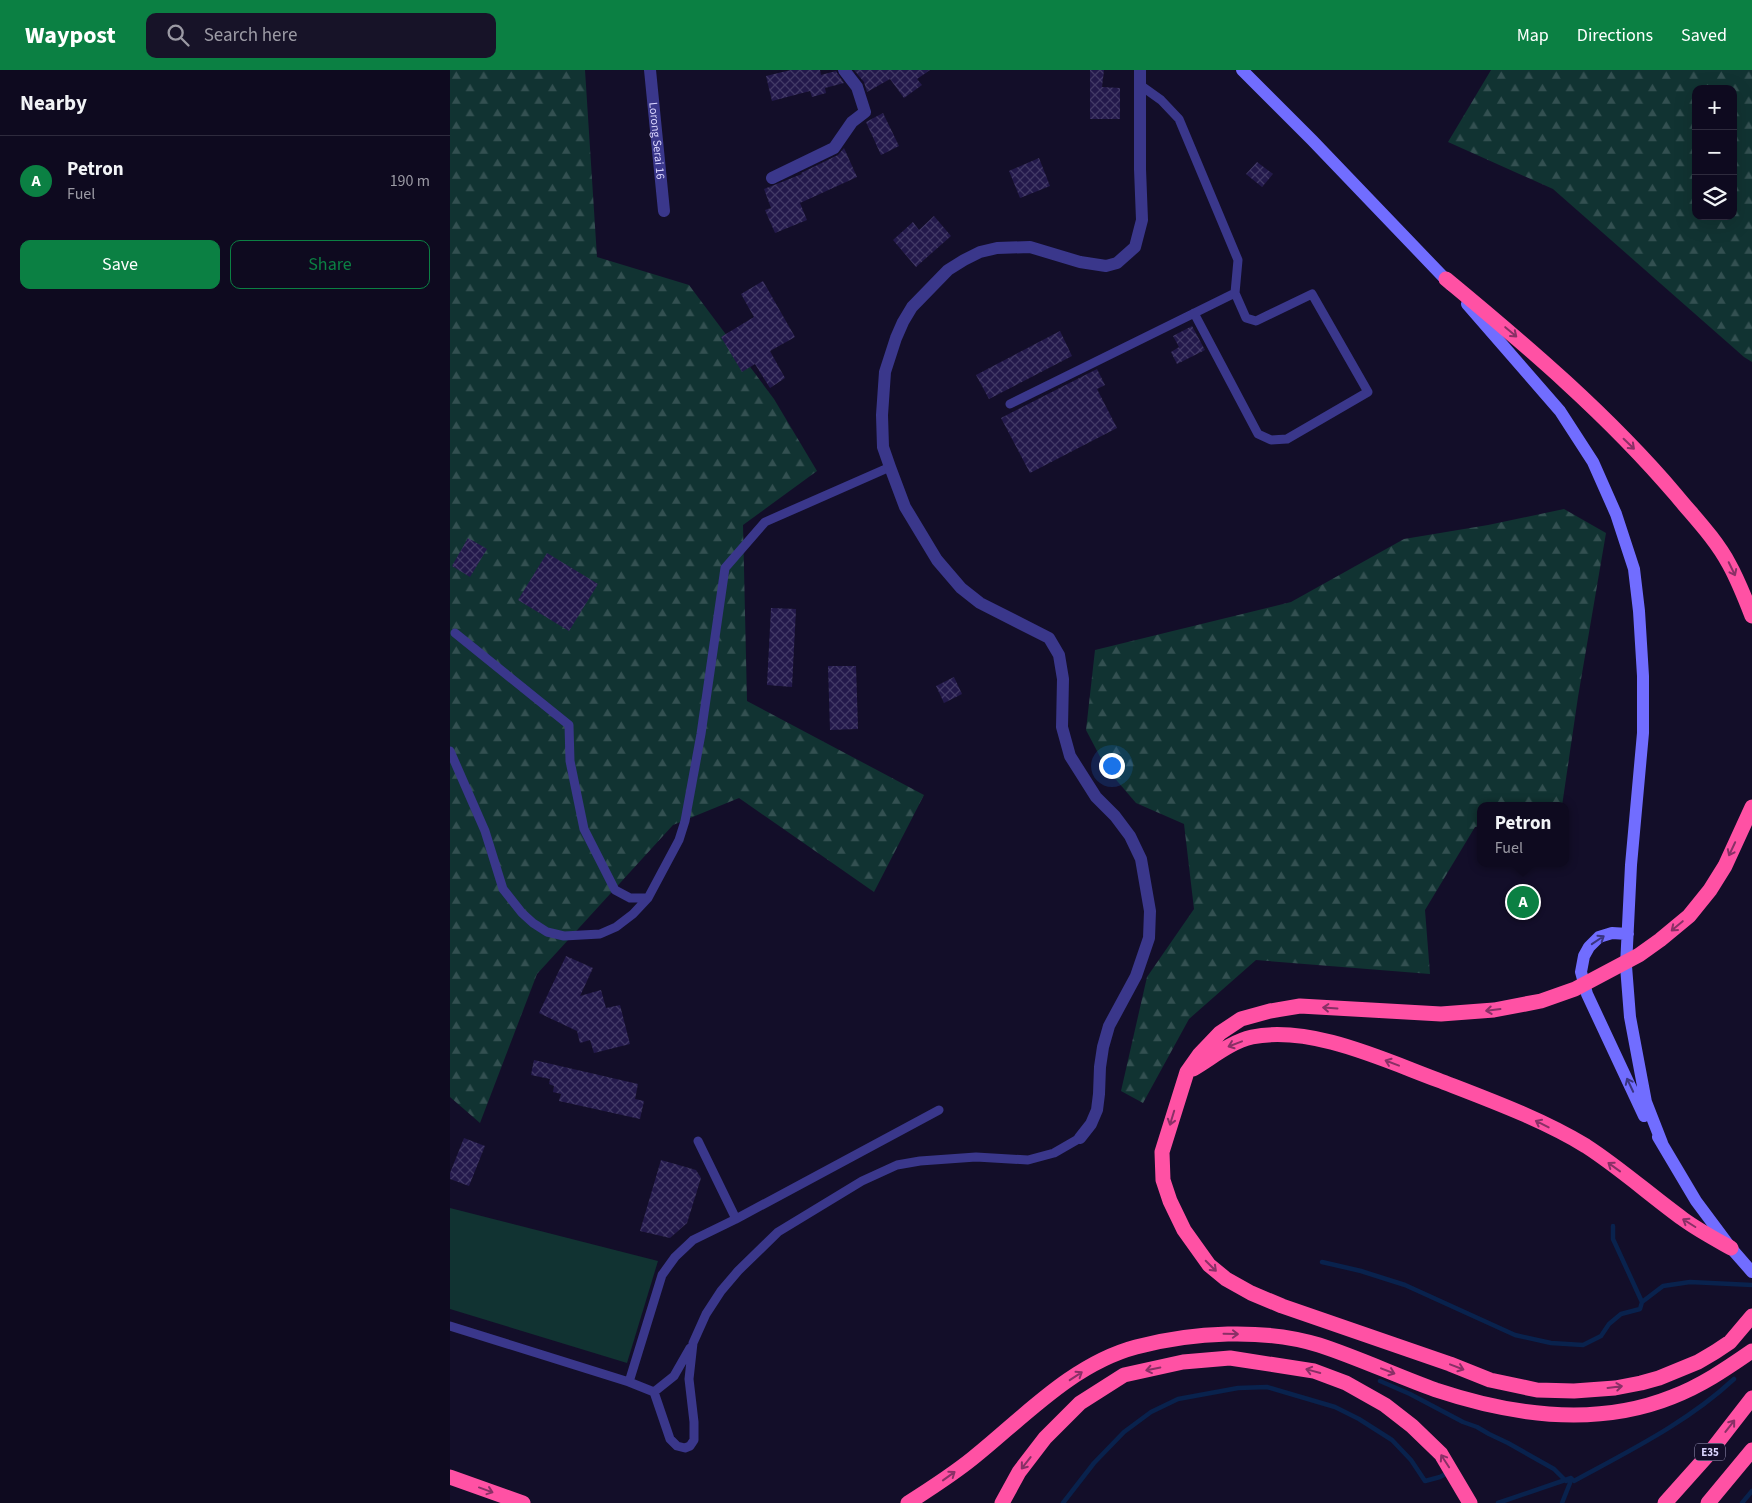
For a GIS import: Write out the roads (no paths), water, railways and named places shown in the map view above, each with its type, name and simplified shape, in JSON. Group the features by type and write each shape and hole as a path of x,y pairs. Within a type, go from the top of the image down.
{"highway":[{"path":"1446,279 1558,374 1650,464 1706,530 1729,563 1752,616"},
{"path":"1752,807 1724,866 1710,890 1689,916 1639,955 1575,989 1541,1001 1494,1010 1441,1014 1300,1006 1270,1011 1241,1019 1220,1033 1199,1055 1187,1072 1162,1152 1163,1180 1170,1201 1184,1230 1210,1265 1226,1279 1282,1306 1450,1364 1490,1380 1537,1390 1567,1391 1615,1388 1659,1378 1698,1362 1730,1342 1752,1316"},
{"path":"1187,1072 1226,1047 1252,1037 1294,1036 1313,1038 1354,1048 1530,1117 1586,1146 1685,1221 1731,1248"},
{"path":"908,1503 972,1459 1060,1386 1098,1362 1137,1347 1180,1339 1225,1334 1258,1335 1318,1345 1437,1390 1489,1404 1534,1412 1574,1415 1601,1414 1635,1408 1671,1398 1702,1384 1752,1351"},
{"path":"1002,1503 1019,1472 1045,1438 1087,1398 1124,1375 1183,1362 1230,1358 1314,1371 1346,1383 1385,1405 1412,1426 1441,1454 1470,1503"},
{"name":"E35","path":"1665,1503 1707,1456 1752,1398"},
{"name":"E35","path":"1708,1503 1752,1450"},
{"path":"450,1477 523,1503"}],"main road":[{"path":"1242,70 1446,279 1560,412 1593,462 1616,514 1634,569 1639,611 1642,667 1643,733 1631,865 1626,966 1630,1017 1646,1102 1662,1143"},
{"path":"1628,934 1612,933 1599,937 1590,947 1584,956 1581,972 1587,994 1646,1121 1662,1143 1696,1201 1731,1248 1752,1272"}],"street":[{"name":"Lorong Serai 16","path":"650,70 664,211"},
{"path":"772,178 834,148 852,122 865,112 857,88 844,70"},
{"path":"1080,1138 1091,1124 1097,1110 1101,1060 1109,1026 1136,976 1149,938 1150,910 1141,859 1130,836 1096,796 1070,756 1062,727 1063,679 1059,654 1049,638 980,603 961,588 937,560 906,507 890,467 883,447 882,415 886,372 903,322 912,308 948,270 980,252 997,248 1030,247 1080,262 1106,266 1117,263 1135,247 1142,220 1140,70"}],"lane":[{"path":"1140,85 1161,100 1180,119 1238,260 1234,293 1246,318 1256,321 1312,294 1368,392 1288,439 1271,440 1258,434 1194,313"},
{"path":"1010,404 1234,293"},
{"path":"450,751 485,831 503,889 533,923 548,932 564,936 600,934 616,928 648,898 679,840 686,821 701,734 725,568 765,522 890,467"},
{"path":"455,632 569,725 570,761 584,829 615,890 630,898 648,898"},
{"path":"629,1382 662,1275 675,1257 693,1240 736,1219 939,1110"},
{"path":"654,1392 674,1376 706,1314 721,1291 738,1271 778,1232 862,1181 898,1165 920,1160 976,1157 1028,1160 1046,1156 1080,1138"},
{"path":"698,1142 736,1219"},
{"path":"450,1326 629,1382 654,1392 670,1439 677,1446 685,1448 690,1446 694,1440 689,1379 692,1343"}],"waterway":[{"path":"1322,1262 1361,1271 1405,1285 1515,1335 1551,1343 1583,1345 1601,1336 1609,1324 1621,1314 1640,1309 1642,1302 1613,1239 1613,1226"},
{"path":"1642,1302 1663,1286 1690,1282 1752,1285"},
{"path":"1498,1503 1571,1478 1574,1481 1637,1447 1678,1422 1734,1379"},
{"path":"1380,1381 1508,1443 1554,1469 1566,1481"},
{"path":"1063,1503 1094,1463 1124,1432 1151,1412 1178,1399 1238,1388 1267,1387 1335,1407 1359,1419 1392,1440 1411,1460 1425,1481 1440,1477 1449,1472"},
{"path":"1562,1503 1570,1483 1569,1479"},
{"path":"1742,1503 1752,1491"}],"place":[{"name":"Petron","path":"1523,902"}]}
